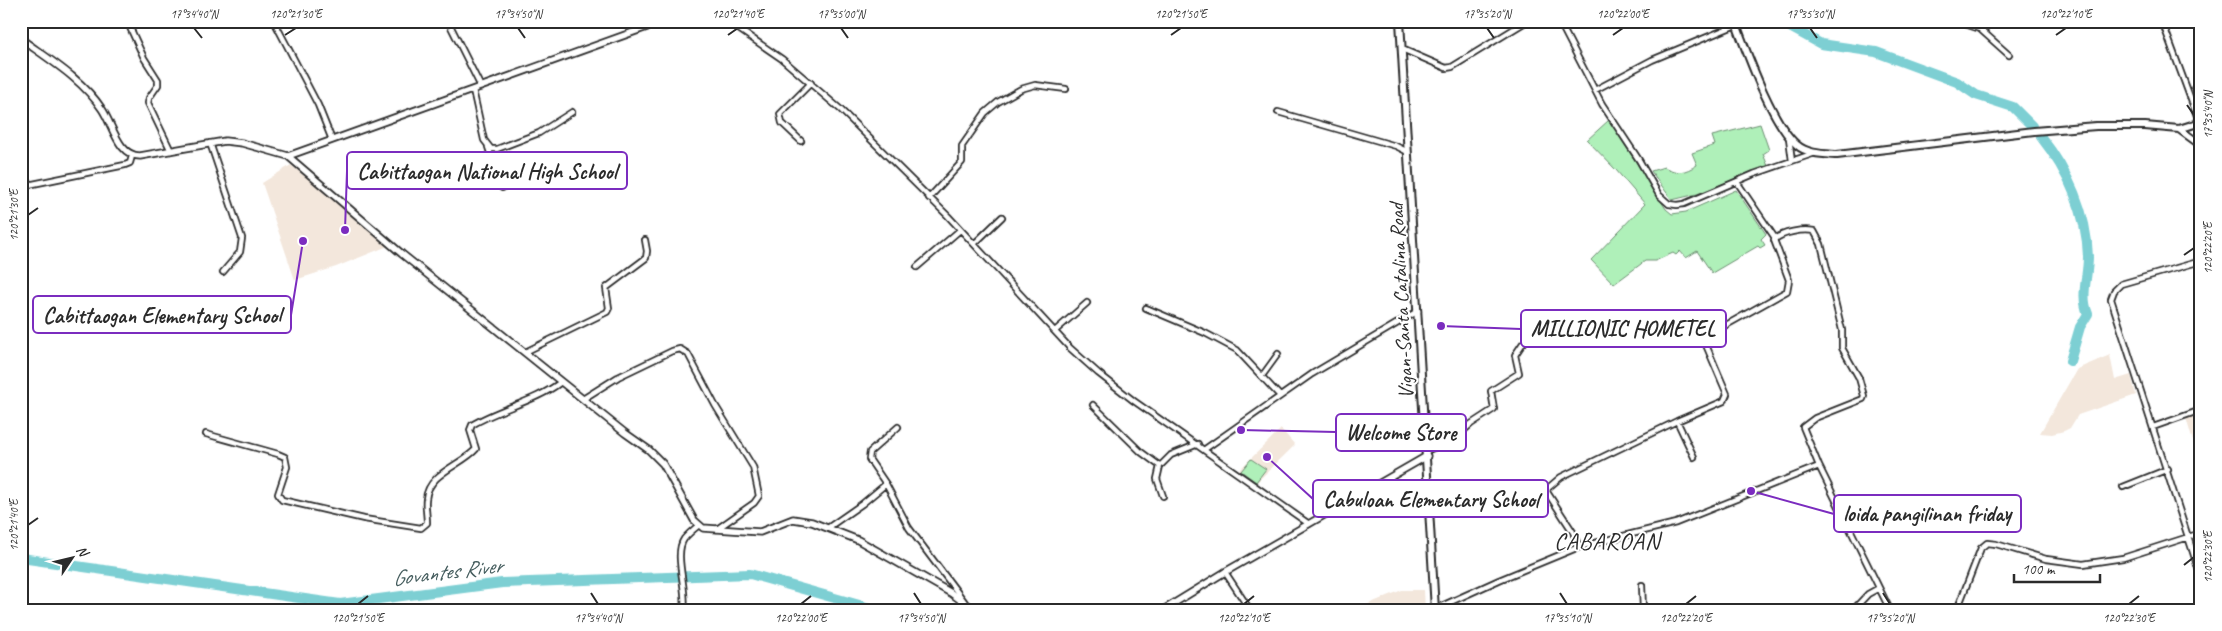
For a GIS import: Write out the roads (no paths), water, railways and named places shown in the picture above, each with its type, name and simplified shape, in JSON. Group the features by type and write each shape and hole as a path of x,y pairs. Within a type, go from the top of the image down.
{"main road":[{"name":"Vigan-Santa Catalina Road","path":"1400,21 1435,610"},
{"path":"1736,23 1775,116 1789,137 1797,145 1807,151 1816,153 1837,155 2034,131 2096,126 2145,126 2179,129 2200,125"},
{"path":"2179,129 2201,145"}],"street":[{"path":"127,21 144,58 158,80 158,85 148,103 171,151"},
{"path":"274,21 318,105 332,140"},
{"path":"448,21 481,87"},
{"path":"288,156 664,21"},
{"path":"726,21 766,47 812,83 886,154 1055,331 1113,386 1206,449 1228,467 1310,524"},
{"path":"1402,49 1446,68 1452,67 1527,21"},
{"path":"1559,21 1595,90 1664,201 1677,205 1684,204 1816,153"},
{"path":"1956,21 1980,29 2009,55"},
{"path":"1978,21 1980,29"},
{"path":"2162,21 2200,125"},
{"path":"1595,90 1652,60 1736,23"},
{"path":"21,39 82,85 104,111 125,151 132,156 210,143 242,142 288,156 402,254 658,458 671,476 694,520 703,528 760,532 798,518 829,527 858,540 935,584 974,610"},
{"path":"801,141 782,123 780,114 812,83"},
{"path":"929,198 962,162 962,146 991,107 1021,88 1035,85 1066,89"},
{"path":"473,90 484,140 488,146 502,188"},
{"path":"488,146 497,149 539,132 572,112"},
{"path":"1278,112 1381,141 1408,152"},
{"path":"1789,137 1792,161"},
{"path":"210,143 242,238 240,252 223,272"},
{"path":"21,196 28,185 125,165 130,163 132,156"},
{"path":"1737,182 1775,238"},
{"path":"974,244 1002,217"},
{"path":"917,267 960,230"},
{"path":"1775,238 1807,230 1818,234 1842,330 1842,348 1859,378 1864,396 1862,399 1815,418 1804,425 1804,432 1890,610"},
{"path":"1579,547 1574,532 1547,492 1548,488 1561,477 1726,399 1727,394 1703,338 1787,291 1789,280 1773,243 1775,238"},
{"path":"525,352 608,312 606,288 646,258 645,240"},
{"path":"2201,262 2121,284 2112,296 2201,577"},
{"path":"1055,331 1087,303"},
{"path":"1146,308 1232,347 1246,358 1280,396"},
{"path":"1206,449 1346,352 1418,311"},
{"path":"1163,610 1454,439 1471,424 1494,409 1491,391 1519,373 1514,355 1523,343"},
{"path":"583,400 618,377 672,351 680,349 688,354 715,404 753,467 759,493 758,499 754,503 716,530"},
{"path":"1262,376 1278,354"},
{"path":"206,434 285,457 288,467 278,494 282,500 364,519 421,528 426,523 426,499 429,488 449,468 476,449 470,430 472,425 518,403 543,394 561,382"},
{"path":"1093,405 1141,452 1160,466"},
{"path":"2153,427 2201,410"},
{"path":"1676,421 1694,457"},
{"path":"898,427 870,452 868,457 886,484 909,528 966,604"},
{"path":"1162,496 1157,479 1160,466 1171,455 1198,444"},
{"path":"1435,610 1498,580 1579,547 1676,523 1819,466"},
{"path":"2123,487 2168,469"},
{"path":"829,527 886,484"},
{"path":"684,610 686,593 680,562 684,539 699,525"},
{"path":"1956,610 1981,548 1987,543 1996,544 2046,560 2083,564 2123,558 2201,533"},
{"path":"1225,572 1250,610"},
{"path":"1642,585 1643,610"},
{"path":"1853,610 1868,594 1879,588"}],"waterway":[{"path":"1784,21 1790,27 1821,44 1876,52 1957,82 1976,95 2013,107 2032,126"},
{"path":"2041,137 2060,164 2074,193 2080,209 2087,241 2088,265 2084,293 2088,314 2080,327 2070,361"},
{"name":"Govantes River","path":"21,558 340,604 502,583 750,574 877,610"}],"place":[{"name":"Cabittaogan National High School","path":"345,230"},
{"name":"Cabittaogan Elementary School","path":"303,241"},
{"name":"MILLIONIC HOMETEL","path":"1441,326"},
{"name":"Welcome Store","path":"1241,430"},
{"name":"Cabuloan Elementary School","path":"1267,457"},
{"name":"loida pangilinan friday","path":"1751,491"}],"district":[{"name":"CABAROAN","path":"1607,541"}]}
